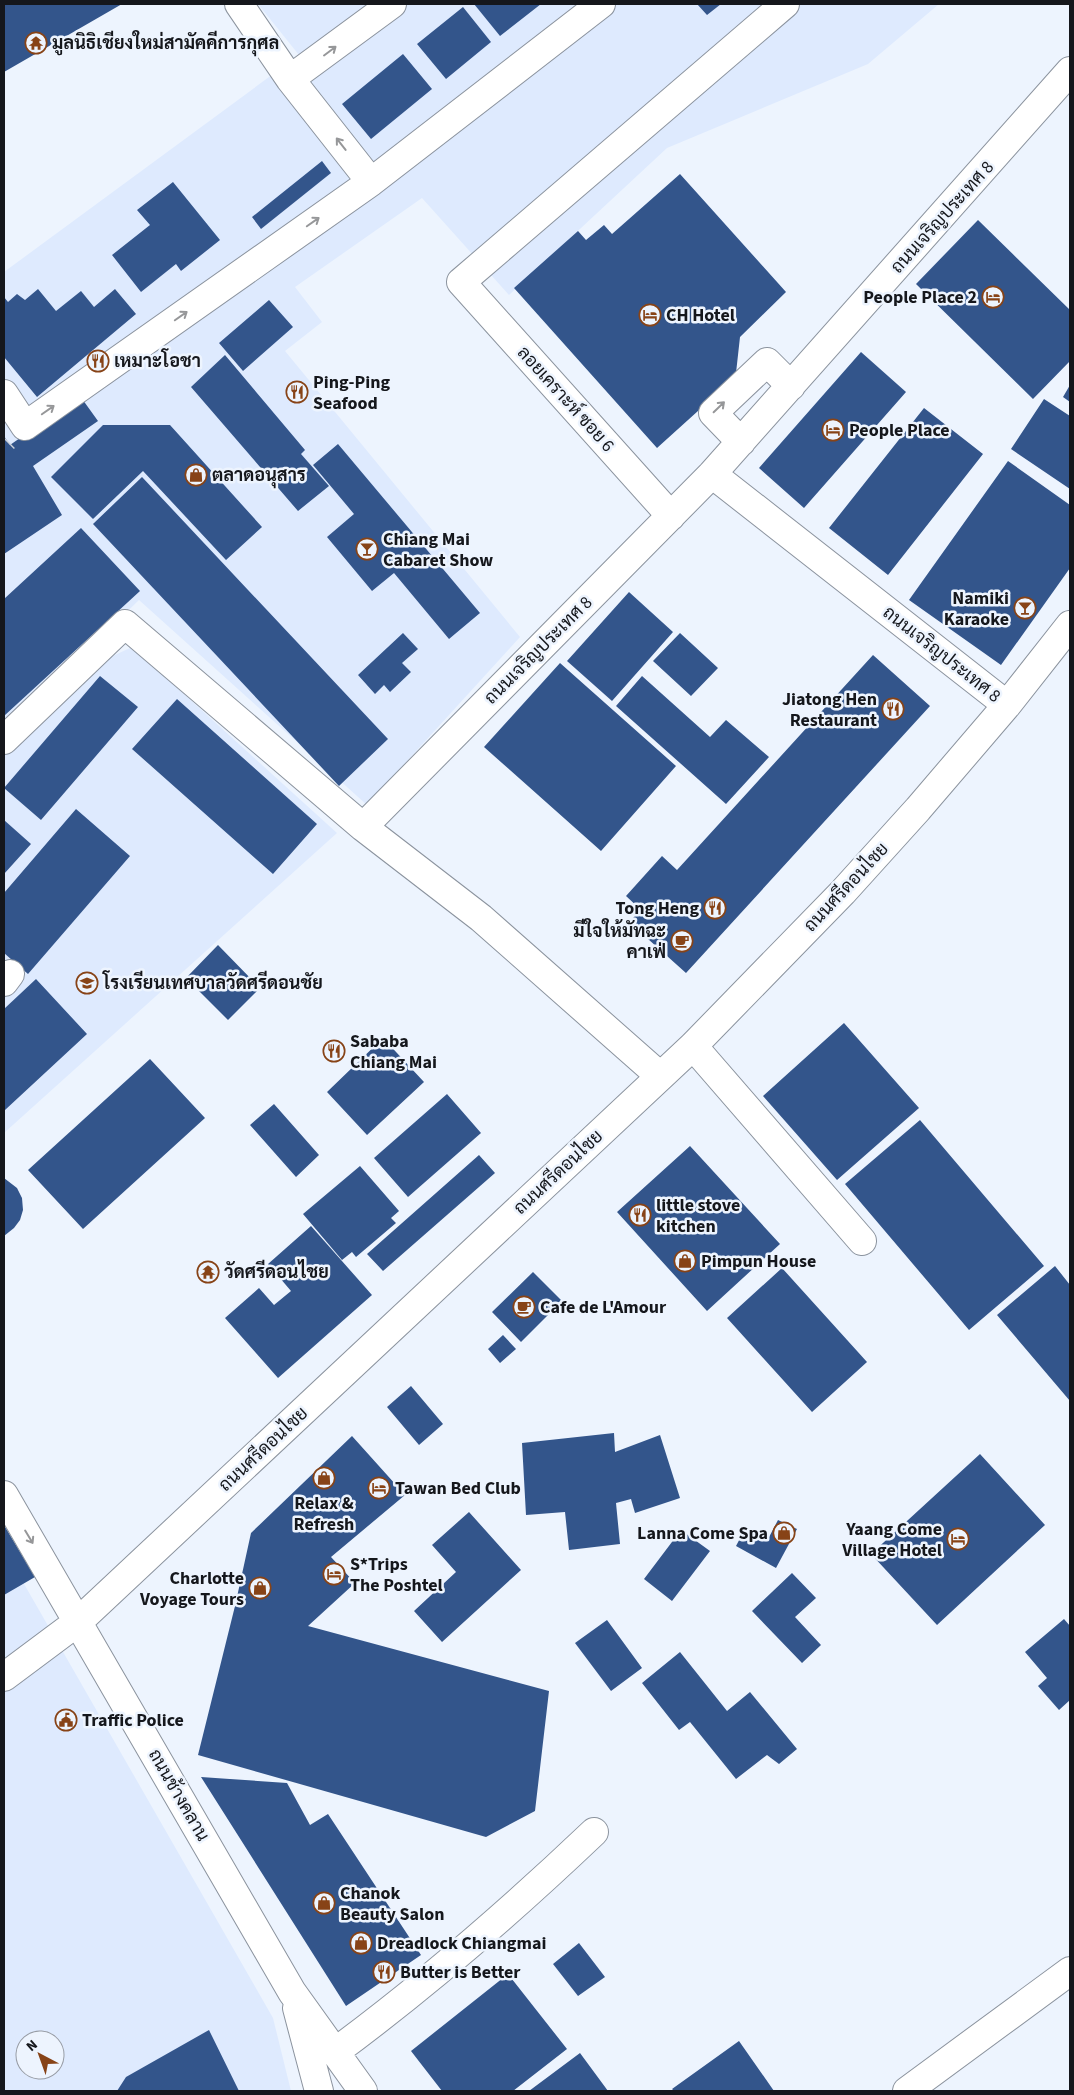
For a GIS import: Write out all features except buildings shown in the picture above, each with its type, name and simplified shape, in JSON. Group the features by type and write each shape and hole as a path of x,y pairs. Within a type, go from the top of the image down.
{"street":[{"path":"239,4 290,79 371,182"},
{"path":"290,79 392,4"},
{"path":"4,394 15,432 371,182 601,4"},
{"name":"ลอยเคราะห์ ซอย 6","path":"671,516 461,282 785,4"},
{"name":"ถนนเจริญประเทศ 8","path":"364,827 712,474 1070,71"},
{"path":"741,442 713,413 767,362 791,386"},
{"name":"ถนนเจริญประเทศ 8","path":"712,474 1007,705"},
{"path":"4,740 125,624 364,827 481,918 660,1076"},
{"name":"ถนนศรีดอนไชย","path":"4,1677 79,1621 693,1046 843,892 1007,705 1070,625"},
{"path":"693,1046 862,1241"},
{"name":"ถนนช้างคลาน","path":"4,1495 79,1621 292,1992 363,2091"},
{"path":"335,2052 410,1995 527,1895 594,1832"},
{"path":"907,2091 1070,1971"},
{"path":"292,1992 318,2091"}],"shaded area":[{"name":"ตลาดอนุสาร","path":"258,4 939,4 868,64 667,148 509,295 422,198 295,287 322,322 285,351 520,637 367,805 139,600 4,732 4,272 299,55"},
{"name":"โรงเรียนเทศบาลวัดศรีดอนชัย","path":"132,647 337,833 4,1133 4,755 96,664"},
{"path":"4,1549 273,2018 291,2091 4,2091"}],"place":[{"name":"มูลนิธิเชียงใหม่สามัคคีการกุศล","path":"36,43"},
{"name":"People Place 2","path":"993,297"},
{"name":"CH Hotel","path":"650,315"},
{"name":"เหมาะโอชา","path":"98,361"},
{"name":"Ping-Ping Seafood","path":"297,392"},
{"name":"People Place","path":"833,430"},
{"name":"ตลาดอนุสาร","path":"196,475"},
{"name":"Chiang Mai Cabaret Show","path":"367,549"},
{"name":"Namiki Karaoke","path":"1025,608"},
{"name":"Jiatong Hen Restaurant","path":"893,709"},
{"name":"Tong Heng","path":"715,908"},
{"name":"มีใจให้มัทฉะ คาเฟ่","path":"682,941"},
{"name":"โรงเรียนเทศบาลวัดศรีดอนชัย","path":"87,983"},
{"name":"Sababa Chiang Mai","path":"334,1051"},
{"name":"little stove kitchen","path":"640,1215"},
{"name":"Pimpun House","path":"685,1261"},
{"name":"วัดศรีดอนไชย","path":"208,1272"},
{"name":"Cafe de L'Amour","path":"524,1307"},
{"name":"Relax & Refresh","path":"324,1478"},
{"name":"Tawan Bed Club","path":"379,1488"},
{"name":"Lanna Come Spa","path":"784,1533"},
{"name":"Yaang Come Village Hotel","path":"958,1539"},
{"name":"S*Trips The Poshtel","path":"334,1574"},
{"name":"Charlotte Voyage Tours","path":"260,1588"},
{"name":"Traffic Police","path":"66,1720"},
{"name":"Chanok Beauty Salon","path":"324,1903"},
{"name":"Dreadlock Chiangmai","path":"361,1943"},
{"name":"Butter is Better","path":"384,1972"}]}
